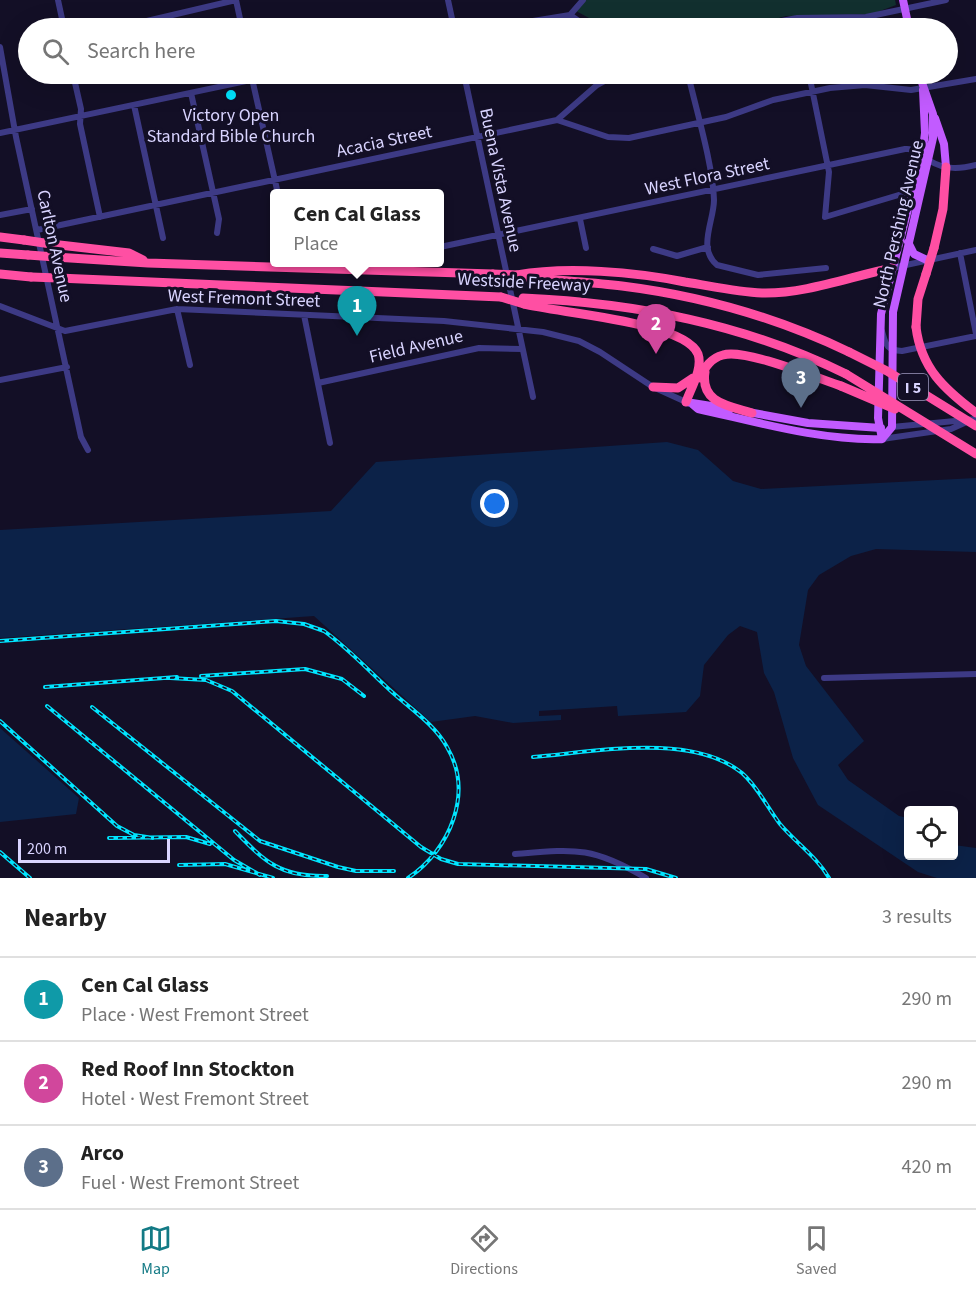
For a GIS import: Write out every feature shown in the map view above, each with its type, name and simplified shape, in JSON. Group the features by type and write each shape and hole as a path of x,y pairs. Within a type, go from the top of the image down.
{"highway":[{"path":"946,167 943,209 918,299 915,327 924,360 935,379 975,420"},
{"path":"0,237 129,253 148,263"},
{"name":"Westside Freeway","path":"0,253 148,263 270,267"},
{"name":"Westside Freeway","path":"273,267 517,275 649,290 723,304 769,317 849,352 975,420"},
{"path":"517,275 537,272 629,275 732,291 765,293 797,290 892,268"},
{"name":"Westside Freeway","path":"0,274 499,296 524,301 604,303 679,316 766,341 846,374 976,454"},
{"path":"524,301 608,317 683,339 692,345 698,355 698,371 689,402"},
{"path":"689,402 706,366 720,356 737,354 779,365 841,386 919,419"},
{"path":"706,366 704,381 710,397 715,401 752,412"},
{"path":"653,387 678,388 695,377"}],"main road":[{"path":"903,0 907,18"},
{"name":"North Pershing Avenue","path":"892,428 893,312 933,138 933,114 922,84"},
{"name":"North Pershing Avenue","path":"882,439 878,428 880,325 883,299 922,155 925,133 923,89"},
{"path":"933,114 944,144 946,167"},
{"path":"911,231 909,224 914,201 912,191"},
{"path":"908,242 914,254 927,260"},
{"name":"West Fremont Street","path":"689,402 808,423 892,428"},
{"name":"West Fremont Street","path":"689,402 698,409 761,422 858,440 882,439"},
{"path":"761,422 773,416"},
{"path":"882,439 892,428"}],"street":[{"path":"58,0 62,18"},
{"path":"160,18 236,0 240,18"},
{"path":"448,0 452,18"},
{"path":"551,18 570,15 583,0"},
{"path":"859,18 946,0"},
{"path":"570,15 574,18"},
{"name":"Carlton Avenue","path":"0,47 3,73 81,437 88,450"},
{"path":"958,82 976,79"},
{"path":"75,84 100,217"},
{"path":"0,134 223,84"},
{"path":"254,84 277,189"},
{"name":"Buena Vista Avenue","path":"466,84 533,397"},
{"path":"557,120 599,84"},
{"path":"690,84 713,190 713,209 706,239 711,259 717,266 753,275 805,272 826,268"},
{"path":"811,84 828,165 825,217 912,191"},
{"path":"557,120 608,137 621,138 699,122 813,91 865,85 923,89 950,84"},
{"path":"191,93 219,219 217,233"},
{"path":"135,105 163,238"},
{"name":"Acacia Street","path":"37,230 557,120"},
{"name":"West Flora Street","path":"444,246 498,237 905,149 915,150 929,160 946,167 956,169 976,165"},
{"path":"0,215 32,209"},
{"path":"580,219 586,248"},
{"path":"653,249 662,254 677,256 708,247"},
{"path":"892,268 976,250"},
{"path":"880,325 885,342 892,350 902,351 976,335 960,253"},
{"name":"West Fremont Street","path":"0,306 58,329 72,330 177,309 444,321 543,332 579,341 653,387 689,402"},
{"path":"177,309 190,365"},
{"path":"304,315 330,443"},
{"name":"Field Avenue","path":"318,383 479,348 522,349"},
{"path":"0,380 67,367"},
{"name":"West Fremont Street","path":"892,428 975,420"},
{"name":"West Fremont Street","path":"882,439 951,429 975,420"},
{"path":"824,678 976,674"},
{"path":"515,854 586,851 604,855 646,878"}],"green space":[{"path":"586,0 895,0 896,5 872,14 779,18 589,18 576,11"}],"water":[{"path":"667,442 698,450 733,481 761,489 976,478 976,552 876,549 851,556 819,575 808,590 799,645 806,666 864,741 838,765 848,780 899,816 904,817 904,860 958,860 958,846 976,848 976,878 937,878 918,872 818,805 793,758 774,692 764,673 757,632 740,626 728,635 704,665 700,696 686,712 618,716 617,706 539,711 539,716 561,715 561,720 513,723 475,716 431,722 314,616 0,638 0,530 331,511 376,462"},
{"path":"0,728 79,798 76,814 0,822"}],"railway":[{"path":"0,641 276,621 304,624 324,631 429,724 442,739 455,765 458,801 446,836 436,852 408,878"},
{"path":"201,676 305,669 342,679 364,696"},
{"path":"45,687 177,677"},
{"path":"170,678 206,680 232,691 421,847 441,859 458,864 646,869 676,878"},
{"path":"47,706 234,860 260,875"},
{"path":"92,707 260,841 338,867 356,871 394,871"},
{"path":"0,721 117,826 134,835 153,838"},
{"path":"533,757 641,748 670,749 721,760 748,779 780,824 819,863 829,878"},
{"path":"235,831 256,852 275,866 298,874 327,876"},
{"path":"109,838 186,837 210,844"},
{"path":"0,852 30,878"},
{"path":"179,865 225,864 273,878"}],"place":[{"name":"Victory Open Standard Bible Church","path":"231,95"},
{"name":"Cen Cal Glass","path":"357,336"},
{"name":"Red Roof Inn Stockton","path":"656,354"},
{"name":"Arco","path":"801,408"}]}
